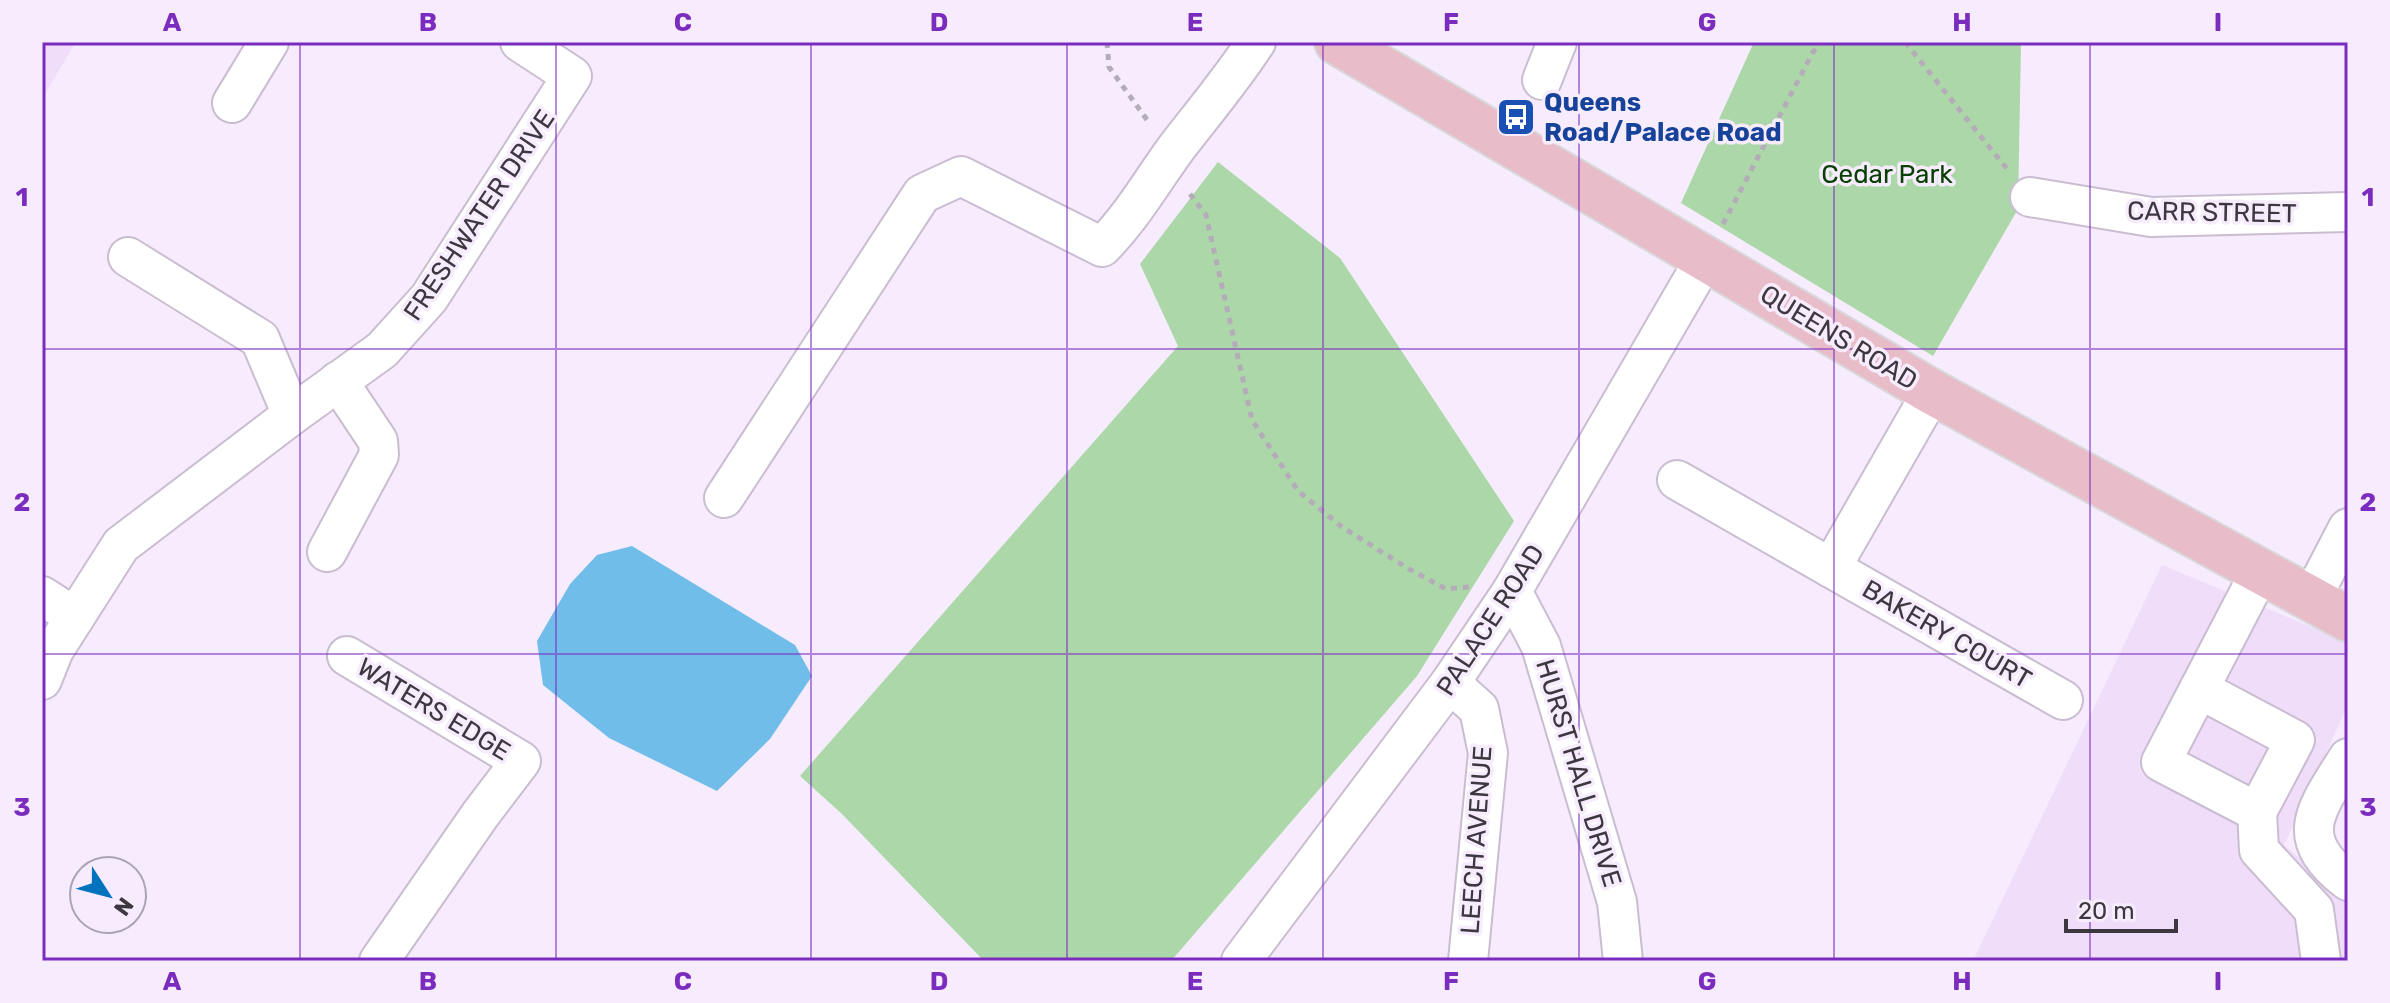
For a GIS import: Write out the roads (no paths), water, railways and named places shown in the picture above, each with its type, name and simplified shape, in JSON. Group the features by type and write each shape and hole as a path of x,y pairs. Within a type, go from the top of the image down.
{"main road":[{"name":"QUEENS ROAD","path":"1337,42 1932,392 2348,619"}],"street":[{"path":"232,103 269,42"},
{"name":"FRESHWATER DRIVE","path":"42,680 54,650 121,545 382,350 429,298 572,76 520,42"},
{"path":"724,498 922,194 961,176 1102,247 1124,224 1256,42"},
{"path":"1542,80 1557,42"},
{"name":"CARR STREET","path":"2030,197 2151,217 2348,212"},
{"path":"128,257 260,339 292,415"},
{"name":"PALACE ROAD","path":"1241,961 1450,683 1512,591 1706,257"},
{"path":"327,552 379,455 378,441 338,381"},
{"name":"BAKERY COURT","path":"1831,568 1932,392"},
{"name":"BAKERY COURT","path":"1677,480 2063,700"},
{"path":"2311,599 2348,528"},
{"path":"2257,812 2161,762 2260,572"},
{"name":"HURST HALL DRIVE","path":"1512,591 1541,646 1617,902 1623,961"},
{"path":"42,596 75,617"},
{"name":"WATERS EDGE","path":"347,656 521,761 379,961"},
{"name":"LEECH AVENUE","path":"1450,683 1479,709 1488,753 1468,961"},
{"path":"2199,689 2295,740 2257,812 2259,850 2314,910 2321,961"},
{"path":"2348,758 2325,795 2315,818 2314,836 2317,852 2328,866 2348,881"}],"water":[{"path":"632,546 795,645 812,676 770,739 717,791 609,738 543,685 537,641 570,584 597,555"}],"place":[{"name":"Queens Road/Palace Road","path":"1516,117"}],"park label":[{"name":"Cedar Park","path":"1887,174"}]}
